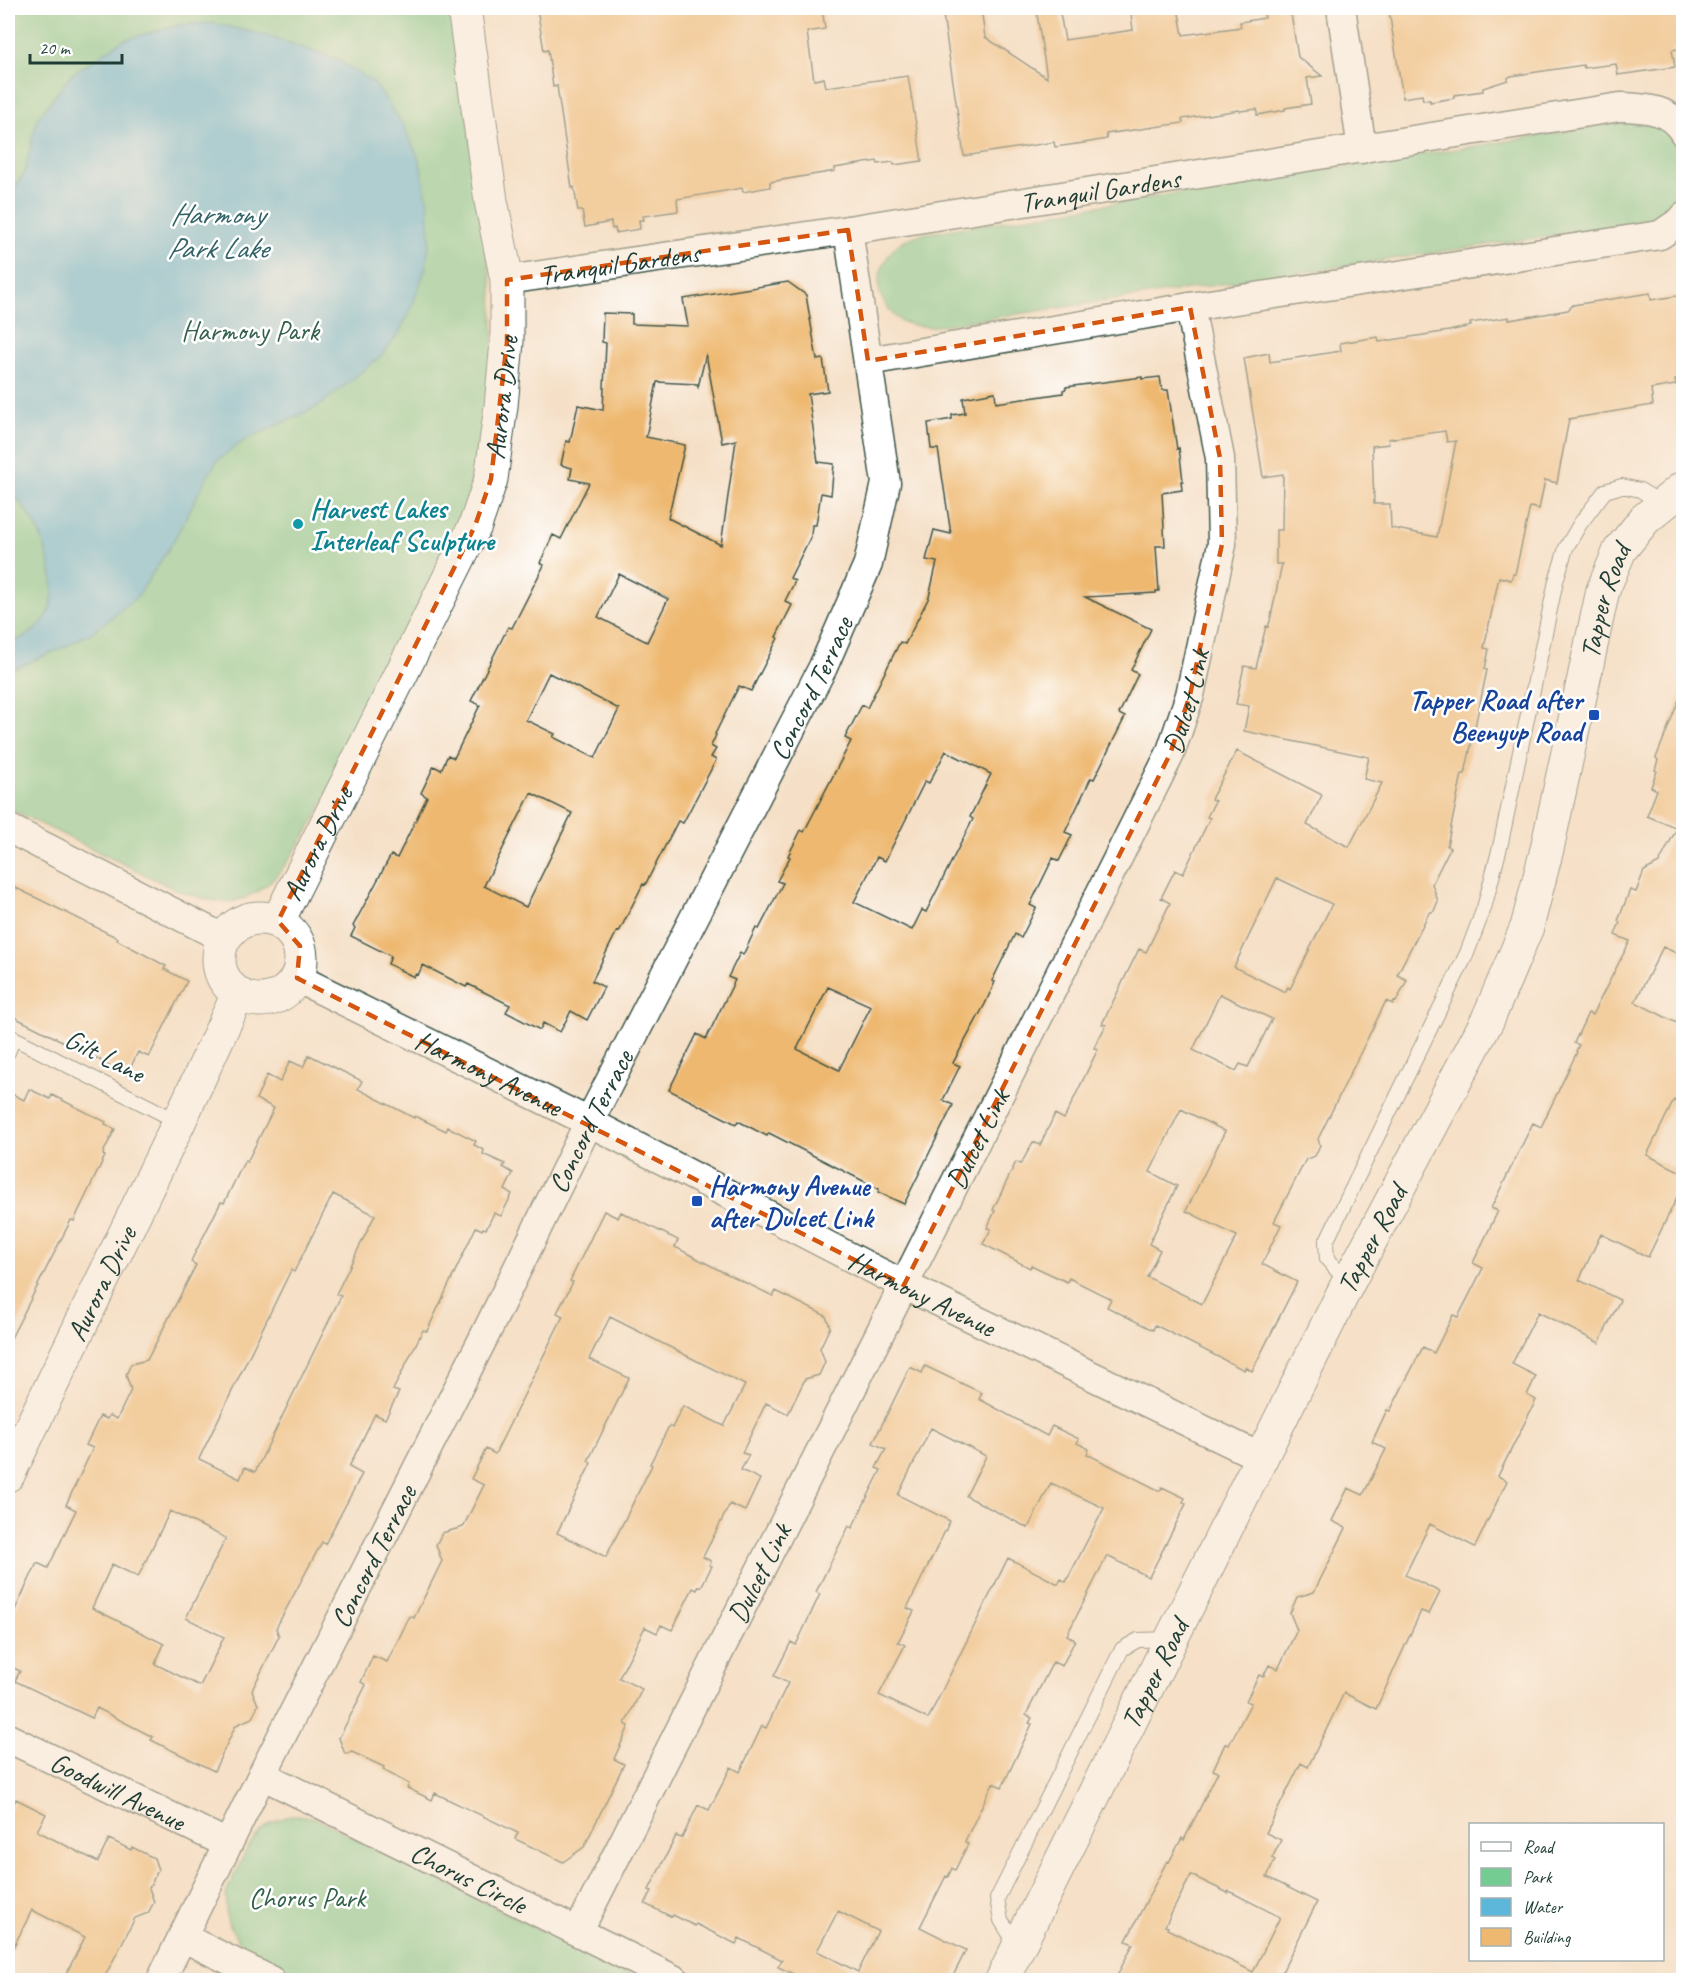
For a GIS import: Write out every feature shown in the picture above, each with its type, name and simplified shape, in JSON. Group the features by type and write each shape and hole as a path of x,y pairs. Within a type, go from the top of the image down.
{"street":[{"name":"Aurora Drive","path":"278,921 475,526 491,479 507,342 507,280 491,201 464,8"},
{"path":"1341,8 1362,149"},
{"name":"Tranquil Gardens","path":"507,280 848,230 1620,107 1647,108 1665,112 1680,126 1683,133"},
{"path":"868,362 1190,307 1660,235 1683,217"},
{"name":"Concord Terrace","path":"161,1980 262,1775 443,1419 589,1122 823,667 868,564 886,483 848,230"},
{"name":"Dulcet Link","path":"578,1932 1170,754 1190,694 1222,544 1220,458 1190,307"},
{"name":"Tapper Road","path":"1002,1980 1348,1283 1488,1019 1527,927 1547,849 1602,590 1620,550 1645,519 1673,495"},
{"path":"8,828 223,938"},
{"path":"263,917 278,921 291,931 300,946 301,962 297,978 286,991 271,999 254,1000 238,994 226,984 219,969 218,954 223,938 233,926 247,919 263,917"},
{"name":"Harmony Avenue","path":"297,978 589,1122 904,1285 1262,1458"},
{"name":"Aurora Drive","path":"8,1475 179,1122 238,994"},
{"name":"Goodwill Avenue","path":"8,1738 228,1844"},
{"name":"Chorus Circle","path":"262,1775 675,1980"},
{"path":"183,1937 270,1980"}],"lane":[{"path":"1348,1283 1327,1259 1326,1242 1467,953 1484,908 1502,836 1556,581 1566,548 1580,524 1605,491 1622,486 1673,495"},
{"path":"8,1052 11,1037"},
{"name":"Gilt Lane","path":"11,1037 179,1122"}],"highlighted area":[{"path":"848,230 868,361 1190,307 1220,458 1222,544 1190,695 1170,754 904,1285 297,978 300,946 278,921 475,526 491,479 507,342 507,280"}],"green space":[{"name":"Harmony Park","path":"8,8 451,8 492,286 494,353 478,489 312,825 289,860 271,881 248,897 234,901 214,900 179,891 8,808"},
{"path":"1626,122 1657,125 1677,141 1683,157 1683,186 1678,200 1657,218 1636,223 930,327 903,322 891,312 880,293 879,282 882,270 891,252 903,241 922,234"},
{"name":"Chorus Park","path":"297,1815 315,1818 641,1980 310,1980 246,1948 238,1940 228,1923 226,1914 228,1888 253,1841 270,1824 282,1818"}],"water":[{"name":"Harmony Park Lake","path":"213,23 264,35 336,59 374,83 403,124 420,162 428,204 430,239 425,270 412,307 399,333 381,356 319,406 243,441 217,461 173,542 138,596 91,633 14,669 8,669 8,644 36,629 44,619 53,596 53,583 38,529 8,484 8,197 25,172 37,119 71,75 123,40 179,25"}],"building":[{"path":"537,8 822,8 825,29 807,32 814,80 824,78 826,87 908,76 922,161 894,165 893,162 878,164 877,161 770,182 770,187 743,192 742,188 677,199 678,211 643,216 644,220 639,220 640,229 616,233 615,228 612,229 611,222 585,227 582,211 578,211 574,187 572,188 557,86 553,87 548,50 544,51"},
{"path":"942,8 981,8 985,37 1047,78 1036,8 1059,8 1065,40 1133,30 1131,14 1172,8 1178,8 1183,35 1241,27 1240,22 1265,18 1263,8 1290,8 1298,57 1322,76 1307,78 1311,104 1285,108 1285,110 1257,115 1257,109 1239,110 1182,119 1183,123 1106,134 1107,139 1084,143 1055,147 1054,142 964,156"},
{"path":"1412,8 1683,8 1683,48 1672,50 1675,67 1618,75 1616,64 1584,68 1583,65 1511,76 1508,80 1483,88 1483,91 1454,95 1454,98 1430,102 1430,100 1423,100 1422,95 1403,98 1389,11"},
{"path":"788,282 806,295 817,360 823,359 828,391 808,394 818,462 834,464 831,495 821,493 816,525 812,525 811,536 790,578 795,581 785,601 792,605 776,637 778,638 751,691 739,686 715,734 711,746 716,749 711,757 716,760 683,823 678,821 592,981 604,987 587,1020 571,1011 560,1032 543,1023 540,1030 506,1012 510,1005 468,984 466,987 423,965 418,975 414,977 388,964 391,956 351,936 355,928 353,926 391,855 397,858 427,797 421,793 434,766 441,770 448,755 454,758 480,705 471,701 508,627 512,628 544,565 540,563 553,535 561,539 589,483 570,479 572,468 561,465 566,441 570,442 578,405 603,410 606,343 602,342 603,313 632,314 632,324 688,326 683,299","holes":["706,354 722,443 736,440 721,545 668,518 685,445 646,437 657,382 697,384 698,387","619,574 668,599 647,642 598,617","549,673 619,709 595,758 553,737 555,734 526,720","531,793 572,813 526,907 484,886"]},
{"path":"1650,293 1651,300 1683,295 1683,338 1678,344 1683,379 1675,380 1676,385 1651,389 1653,405 1569,419 1557,483 1545,480 1539,509 1530,507 1515,574 1511,580 1499,577 1484,648 1489,649 1485,669 1487,670 1447,846 1450,848 1432,884 1438,901 1434,911 1429,913 1397,975 1407,980 1396,1002 1394,1001 1393,1004 1386,1001 1318,1139 1320,1145 1315,1156 1306,1159 1274,1222 1281,1225 1262,1264 1297,1282 1252,1371 1245,1367 1244,1370 1155,1325 1153,1330 1107,1307 1111,1299 1069,1278 1067,1282 1031,1265 1030,1268 983,1244 991,1229 987,1228 995,1211 993,1210 1016,1162 1021,1164 1033,1142 1040,1145 1055,1114 1064,1119 1098,1049 1094,1048 1106,1025 1102,1024 1139,949 1146,952 1170,903 1161,898 1175,870 1183,874 1210,818 1207,817 1215,801 1211,799 1237,751 1322,795 1307,825 1349,847 1382,783 1364,779 1369,757 1244,731 1249,706 1236,704 1244,666 1256,668 1266,626 1268,627 1270,621 1282,564 1276,564 1276,530 1282,530 1283,474 1263,477 1244,358 1269,353 1270,362 1341,351 1340,343 1378,337 1379,342 1449,331 1471,326 1470,323 1509,317 1509,320 1568,310 1573,305","holes":["1445,431 1447,442 1456,441 1437,537 1391,528 1390,504 1374,504 1372,446 1389,444 1388,439","1277,878 1332,904 1290,989 1288,987 1285,992 1234,967","1220,994 1272,1019 1248,1067 1240,1064 1236,1071 1193,1050","1181,1109 1225,1131 1186,1211 1237,1236 1202,1304 1147,1277 1160,1250 1149,1244 1177,1186 1150,1172"]},
{"path":"1142,377 1142,379 1160,377 1162,390 1168,390 1177,449 1179,448 1182,490 1162,493 1165,546 1156,546 1159,591 1085,597 1151,629 1131,670 1138,674 1119,714 1125,717 1094,779 1091,778 1065,832 1072,835 1059,861 1053,858 1030,905 1036,908 1021,938 1015,934 992,981 995,982 985,1004 953,1063 960,1066 943,1100 953,1105 904,1204 769,1133 767,1136 738,1121 736,1124 669,1090 697,1034 706,1039 735,980 728,977 740,953 743,955 756,928 759,929 783,883 777,881 790,857 788,856 801,830 804,832 851,741 845,738 862,705 867,708 900,642 905,644 929,597 937,562 926,560 934,530 951,534 938,449 931,449 928,423 952,419 952,415 965,413 963,398 995,392 996,403 1063,393 1066,387","holes":["946,751 991,774 970,817 973,819 926,912 922,910 912,930 854,902 877,857 885,861 925,781 929,783","828,987 871,1006 839,1070 797,1049"]},
{"path":"1682,692 1683,956 1663,947 1635,1002 1683,1026 1683,1104 1674,1100 1647,1155 1683,1173 1683,1185 1648,1257 1601,1234 1579,1280 1620,1300 1599,1343 1538,1312 1512,1364 1536,1376 1527,1395 1536,1400 1498,1476 1507,1481 1475,1547 1430,1524 1405,1575 1440,1592 1429,1614 1421,1611 1376,1709 1344,1693 1308,1767 1301,1763 1266,1833 1281,1840 1272,1858 1275,1860 1267,1877 1317,1902 1278,1980 1115,1980 1133,1944 1126,1941 1167,1861 1169,1862 1182,1838 1184,1840 1218,1772 1213,1770 1225,1744 1229,1745 1251,1703 1246,1701 1259,1675 1263,1677 1269,1665 1278,1669 1297,1630 1290,1613 1297,1597 1314,1592 1346,1528 1332,1521 1348,1488 1363,1495 1386,1449 1372,1442 1387,1410 1390,1411 1423,1347 1434,1353 1453,1315 1458,1317 1483,1268 1473,1263 1498,1211 1491,1208 1533,1123 1541,1127 1577,1052 1579,1045 1574,1043 1588,1013 1592,1015 1630,941 1615,935 1630,890 1636,892 1644,871 1659,863 1677,828 1647,816 1657,790 1651,787 1657,771 1655,770 1658,760 1656,758","holes":["1191,1875 1228,1893 1229,1891 1280,1917 1253,1972 1165,1926"]},
{"path":"8,884 118,938 117,940 166,966 164,969 187,981 149,1057 138,1052 127,1075 8,1014"},
{"path":"309,1055 362,1081 358,1089 414,1118 415,1116 446,1131 448,1127 476,1141 474,1145 484,1150 483,1154 505,1164 503,1167 513,1173 505,1190 512,1194 501,1216 494,1213 486,1229 476,1227 427,1331 423,1330 393,1390 399,1392 385,1419 375,1414 349,1467 362,1474 325,1544 322,1542 276,1628 279,1636 252,1690 258,1705 252,1718 236,1725 214,1771 151,1740 153,1737 97,1708 92,1718 15,1681 20,1671 8,1665 8,1608 14,1612 37,1563 48,1568 76,1510 66,1505 93,1448 86,1445 100,1416 107,1419 109,1415 117,1419 131,1390 126,1375 131,1364 147,1360 196,1265 191,1262 192,1259 221,1202 224,1203 245,1160 247,1162 274,1108 256,1099 267,1075 280,1082 290,1061 303,1067","holes":["333,1194 375,1215 336,1294 341,1296 255,1472 245,1467 240,1479 199,1459 291,1270 294,1272","170,1511 226,1538 186,1618 224,1637 200,1686 155,1664 164,1644 92,1608 112,1564 138,1577"]},
{"path":"29,1089 50,1099 52,1095 106,1122 105,1124 115,1129 104,1151 105,1156 74,1221 71,1220 8,1344 8,1092 24,1100"},
{"path":"604,1211 618,1218 621,1212 678,1240 675,1247 721,1271 773,1296 776,1291 826,1316 830,1327 820,1348 825,1362 819,1375 805,1379 788,1414 766,1403 742,1453 749,1455 741,1470 760,1479 745,1511 730,1504 703,1557 711,1561 709,1565 712,1566 701,1587 699,1586 697,1590 693,1588 672,1630 661,1625 657,1633 645,1627 619,1678 642,1689 625,1724 629,1726 614,1759 624,1764 584,1847 563,1862 515,1839 518,1833 435,1793 432,1800 407,1788 409,1784 383,1770 384,1767 352,1752 345,1754 339,1738 366,1685 361,1682 373,1656 387,1662 410,1616 414,1618 442,1561 436,1545 442,1533 463,1527 484,1485 471,1479 486,1449 495,1454 563,1316 557,1313 573,1282 570,1281","holes":["610,1317 745,1385 724,1426 683,1406 672,1428 669,1426 606,1557 557,1533 591,1463 588,1461 629,1378 589,1359"]},
{"path":"925,1366 982,1393 979,1399 1047,1436 1052,1426 1079,1439 1077,1443 1089,1449 1087,1454 1160,1491 1162,1487 1185,1498 1183,1502 1186,1504 1149,1577 1107,1556 1067,1635 1075,1640 1062,1666 1053,1662 1026,1715 1032,1718 1029,1723 1032,1724 1002,1787 993,1783 966,1839 965,1842 968,1844 955,1870 952,1868 948,1877 946,1876 920,1927 966,1950 951,1980 807,1980 778,1967 782,1960 739,1938 736,1944 696,1924 695,1926 673,1915 672,1917 645,1904 652,1891 649,1890 676,1836 682,1838 698,1805 709,1810 731,1767 740,1772 762,1726 766,1728 788,1683 774,1676 791,1642 796,1645 820,1594 816,1592 849,1526 852,1528 881,1470 876,1468 886,1449 873,1443 910,1367 922,1373","holes":["931,1428 986,1456 966,1496 1028,1528 1051,1483 1104,1508 1066,1582 1061,1579 1058,1584 1008,1558 928,1719 879,1695 905,1645 898,1642 914,1611 907,1608 950,1521 898,1495","838,1911 878,1931 858,1972 817,1951"]},
{"path":"16,1799 46,1814 37,1831 98,1862 109,1839 154,1858 158,1870 149,1888 154,1902 148,1913 135,1918 103,1980 63,1980 85,1937 32,1910 8,1958 8,1815"}],"place":[{"name":"Harvest Lakes Interleaf Sculpture","path":"298,524"},
{"name":"Tapper Road after Beenyup Road","path":"1594,715"},
{"name":"Harmony Avenue after Dulcet Link","path":"697,1201"}]}
